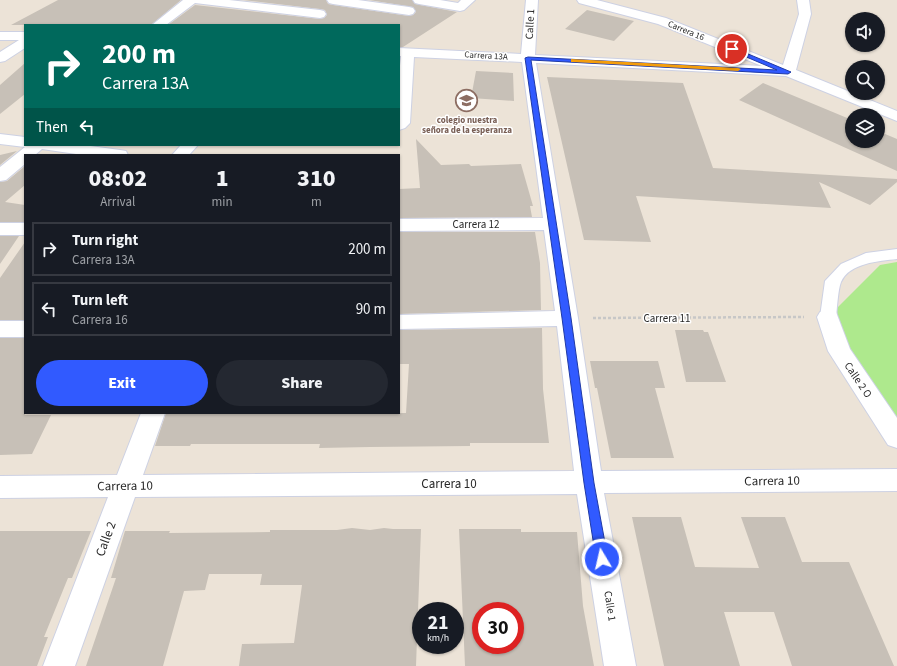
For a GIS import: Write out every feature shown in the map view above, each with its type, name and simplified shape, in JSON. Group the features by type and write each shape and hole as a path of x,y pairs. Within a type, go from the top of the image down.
{"street":[{"path":"159,24 191,0"},
{"path":"198,0 320,14"},
{"path":"310,24 333,0 409,12"},
{"path":"419,0 460,7 469,0"},
{"name":"Calle 1","path":"532,0 528,58 567,318 589,483 620,666"},
{"name":"Carrera 16","path":"583,0 662,21 897,116"},
{"path":"788,72 805,14 803,0"},
{"path":"0,36 24,36"},
{"path":"0,58 24,43"},
{"path":"400,124 402,123 403,52"},
{"name":"Carrera 13A","path":"403,52 788,72"},
{"path":"0,139 24,142"},
{"path":"26,154 36,146"},
{"path":"53,146 113,154"},
{"path":"181,154 189,146"},
{"path":"0,176 24,156"},
{"name":"Carrera 12","path":"400,225 553,224"},
{"path":"0,229 24,229"},
{"name":"Calle 2 O","path":"828,317 839,351 897,438"},
{"path":"400,322 567,318"},
{"path":"0,329 24,329"},
{"name":"Calle 2","path":"59,666 153,414"},
{"name":"Carrera 10","path":"0,487 897,480"}],"lane":[{"path":"828,317 833,281 846,268 866,258 897,254"}],"path":[{"name":"Carrera 11","path":"567,318 828,317"}],"green space":[{"path":"897,262 897,433 828,317 880,265"}],"building":[{"path":"58,0 181,0 152,24 11,25"},
{"path":"243,0 326,0 328,4 333,5 409,16 416,12 413,7 369,0 412,0 415,4 457,12 403,47 400,47 400,24 169,24 195,5 320,19 327,15 325,10"},
{"path":"587,10 634,21 614,41 565,29"},
{"path":"24,64 24,95 0,114 0,85"},
{"path":"476,71 513,73 514,101 471,98"},
{"path":"547,77 683,83 713,168 897,179 897,182 870,205 819,182 831,208 636,196 651,242 584,240"},
{"path":"763,83 845,117 845,148 739,100"},
{"path":"885,134 897,139 897,171 846,148 885,148"},
{"path":"416,139 441,165 469,164 471,166 521,164 533,206 530,206 532,217 400,218 400,189 420,188"},
{"path":"17,151 0,165 0,155"},
{"path":"24,167 24,186 5,202 24,205 24,222 0,222 0,182 7,181"},
{"path":"400,232 535,232 540,263 541,310 400,314"},
{"path":"0,236 19,236 0,264"},
{"path":"24,243 24,320 0,320 0,278"},
{"path":"542,328 543,389 549,443 470,443 470,446 319,448 320,444 191,444 190,446 155,446 166,414 406,413 409,364 400,364 400,330"},
{"path":"675,330 703,330 704,332 708,332 726,382 686,382"},
{"path":"0,338 24,338 24,414 51,415 32,454 0,455"},
{"path":"590,361 658,361 665,388 655,388 674,458 611,458"},
{"path":"632,517 681,517 695,567 759,568 741,517 785,517 802,562 849,562 894,666 792,666 774,612 724,612 740,666 664,666"},
{"path":"352,528 370,530 384,528 421,529 418,602 412,602 412,654 416,654 416,666 239,666 242,644 294,643 302,585 260,585 262,574 209,574 205,590 184,591 163,666 86,666 116,578 111,578 125,531 170,531 169,533 337,530"},
{"path":"459,529 521,529 521,532 577,532 583,606 594,666 465,666 464,602 462,602"},
{"path":"0,531 91,531 72,578 68,578 44,637 48,637 37,666 0,666"}],"slow traffic":[{"path":"573,61 738,69"}],"place":[{"name":"colegio nuestra señora de la esperanza","path":"467,101"}],"route":[{"path":"602,559 589,483 567,318 528,58 788,72 732,49"}]}
